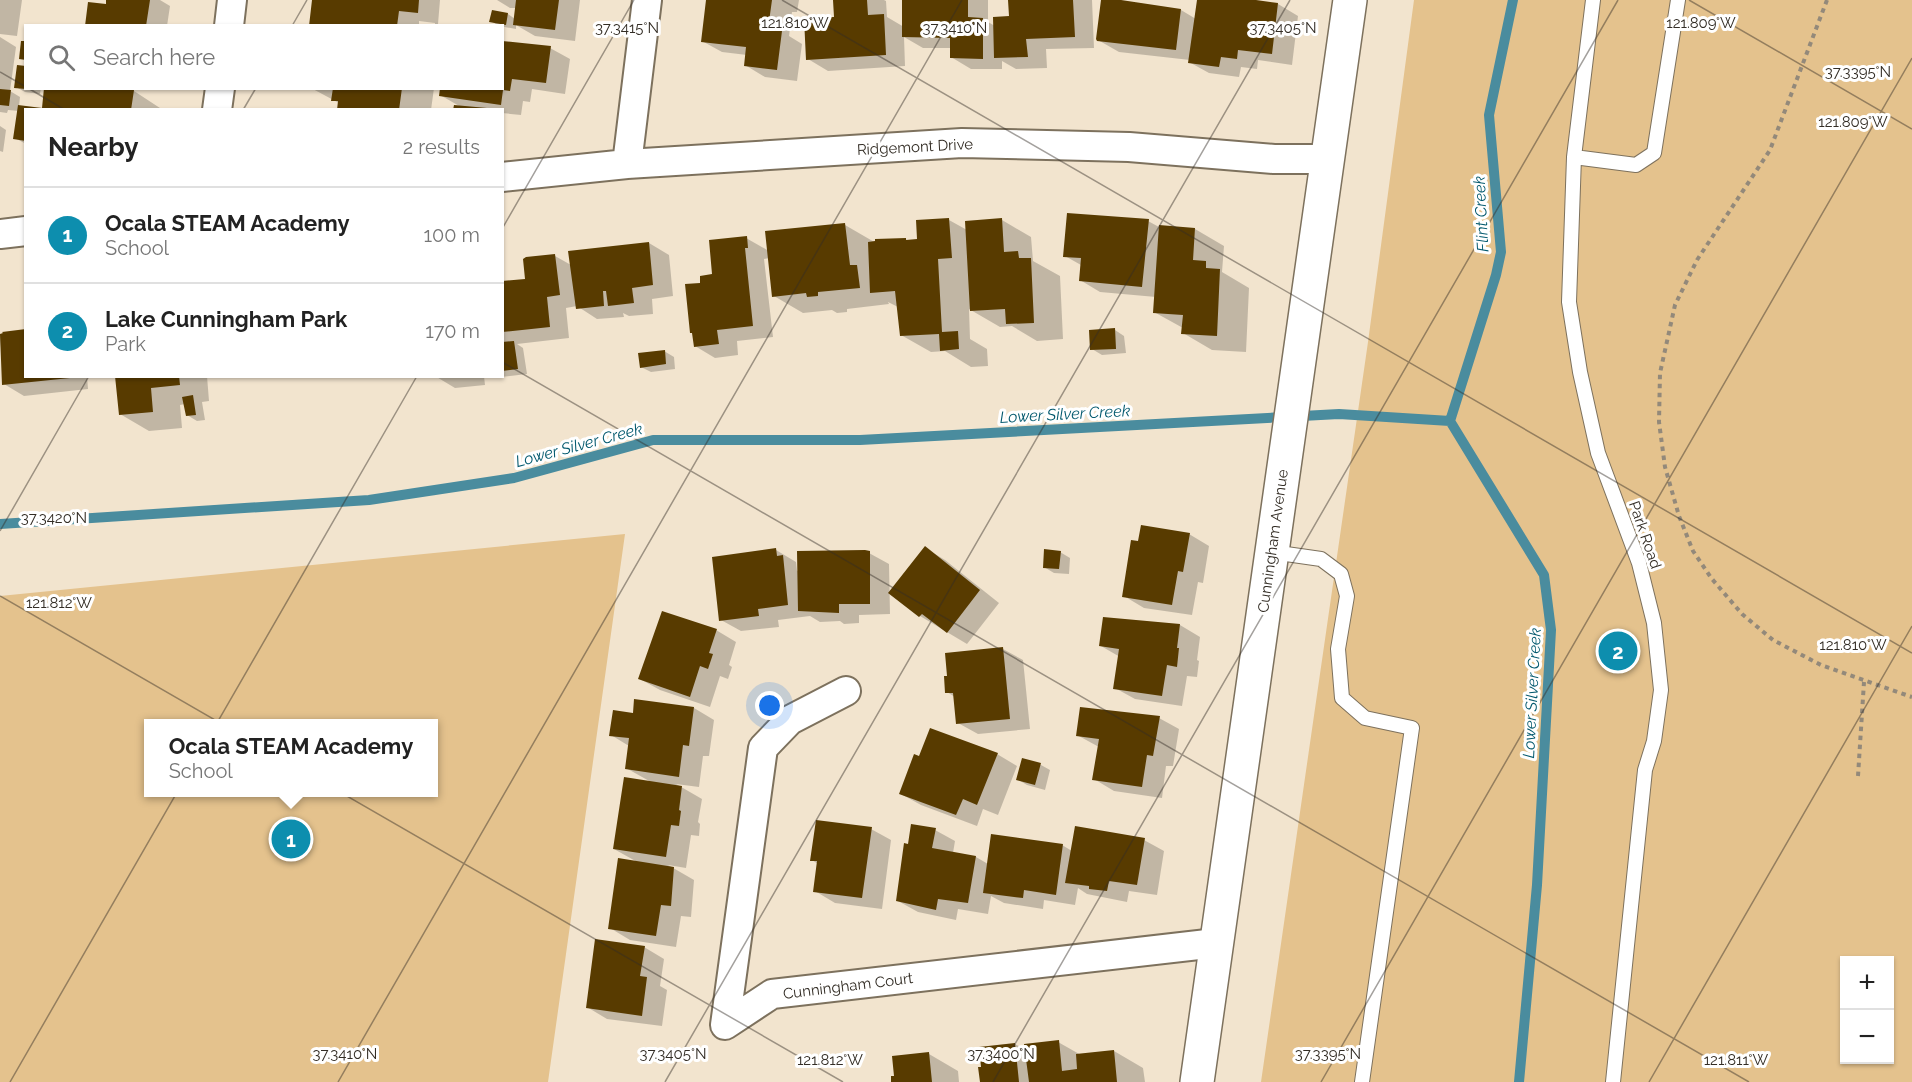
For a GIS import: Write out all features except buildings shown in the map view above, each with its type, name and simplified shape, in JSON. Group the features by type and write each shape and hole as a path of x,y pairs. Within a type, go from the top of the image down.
{"street":[{"path":"229,24 232,0"},
{"path":"627,164 647,0"},
{"name":"Cunningham Avenue","path":"1197,1082 1350,0"},
{"path":"217,108 220,90"},
{"name":"Ridgemont Drive","path":"504,177 627,164 962,143 1129,147 1274,159 1327,159"},
{"path":"0,234 24,231"},
{"name":"Cunningham Court","path":"846,691 790,720 763,748 725,1025 772,994 1216,943"}],"lane":[{"name":"Park Road","path":"1593,0 1574,157 1569,302 1580,372 1598,453 1639,563 1654,623 1661,690 1654,741 1646,770 1613,1082"},
{"path":"1574,157 1636,165 1654,153 1678,0"},
{"path":"1272,552 1321,559 1341,574 1347,596 1338,649 1342,698 1365,718 1412,728 1362,1082"}],"path":[{"path":"1827,0 1770,150 1697,260 1675,305 1660,373 1659,422 1665,467 1679,516 1693,551 1712,579 1742,614 1773,640 1821,665 1912,696"},
{"path":"1858,776 1864,681"}],"shaded area":[{"path":"1414,0 1912,0 1912,1082 1261,1082 1368,342"},
{"path":"625,534 548,1082 0,1082 0,596"}],"waterway":[{"name":"Flint Creek","path":"1450,421 1496,275 1501,252 1489,115 1513,0"},
{"name":"Lower Silver Creek","path":"0,524 369,500 514,478 653,440 860,440 1339,414 1450,421 1544,575 1551,630 1537,885 1519,1082"}],"place":[{"name":"Lake Cunningham Park","path":"1618,651"},
{"name":"Ocala STEAM Academy","path":"291,839"}]}
